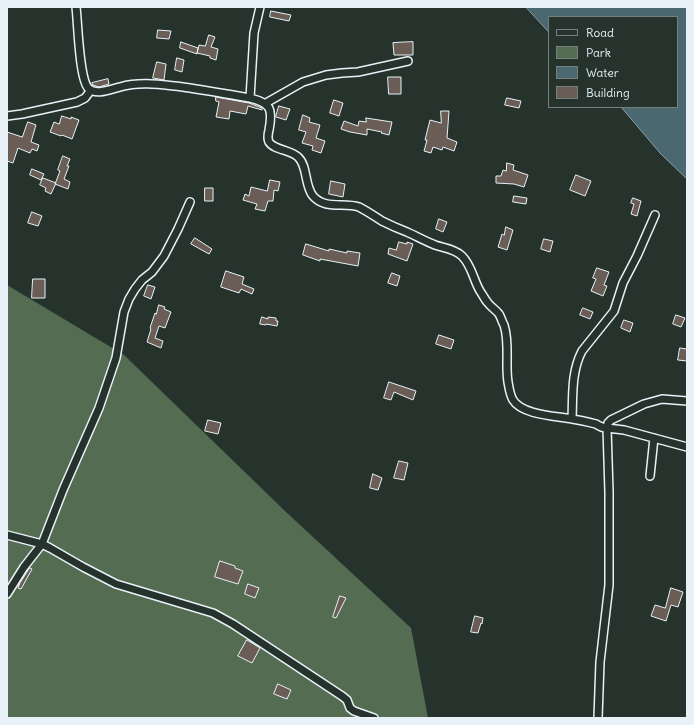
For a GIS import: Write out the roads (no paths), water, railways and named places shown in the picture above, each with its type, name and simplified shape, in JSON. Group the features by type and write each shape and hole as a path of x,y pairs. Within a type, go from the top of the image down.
{"street":[{"path":"76,7 82,71 85,82 91,90 99,91 126,85 144,84 186,87 250,98 266,103 270,109 271,118 268,135 269,142 275,147 299,157 313,196 320,202 333,206 346,205 358,207 383,221 461,255 468,262 478,288 487,302 499,314 504,326 506,338 506,362 510,393 513,400 519,406 541,414 572,419 607,428 624,430 687,447"},
{"path":"250,98 254,33 260,7"},
{"path":"266,103 303,82 326,75 358,72 408,61"},
{"path":"7,116 77,102 85,98 91,90"},
{"path":"7,594 24,567 42,544 63,490 99,408 116,358 124,312 129,299 138,284 152,272 164,256 190,202"},
{"path":"572,419 573,379 578,359 582,351 614,311 623,283 655,215"},
{"path":"598,718 600,662 609,585 608,423 611,420 644,404 662,399 687,401"},
{"path":"650,476 654,438"},
{"path":"7,535 42,544 116,584 213,613 233,624 342,696 347,700 350,708 354,711 374,718"}],"water":[{"path":"526,7 687,7 687,179 660,153 622,108 678,108 678,16 548,16 548,31"}]}
